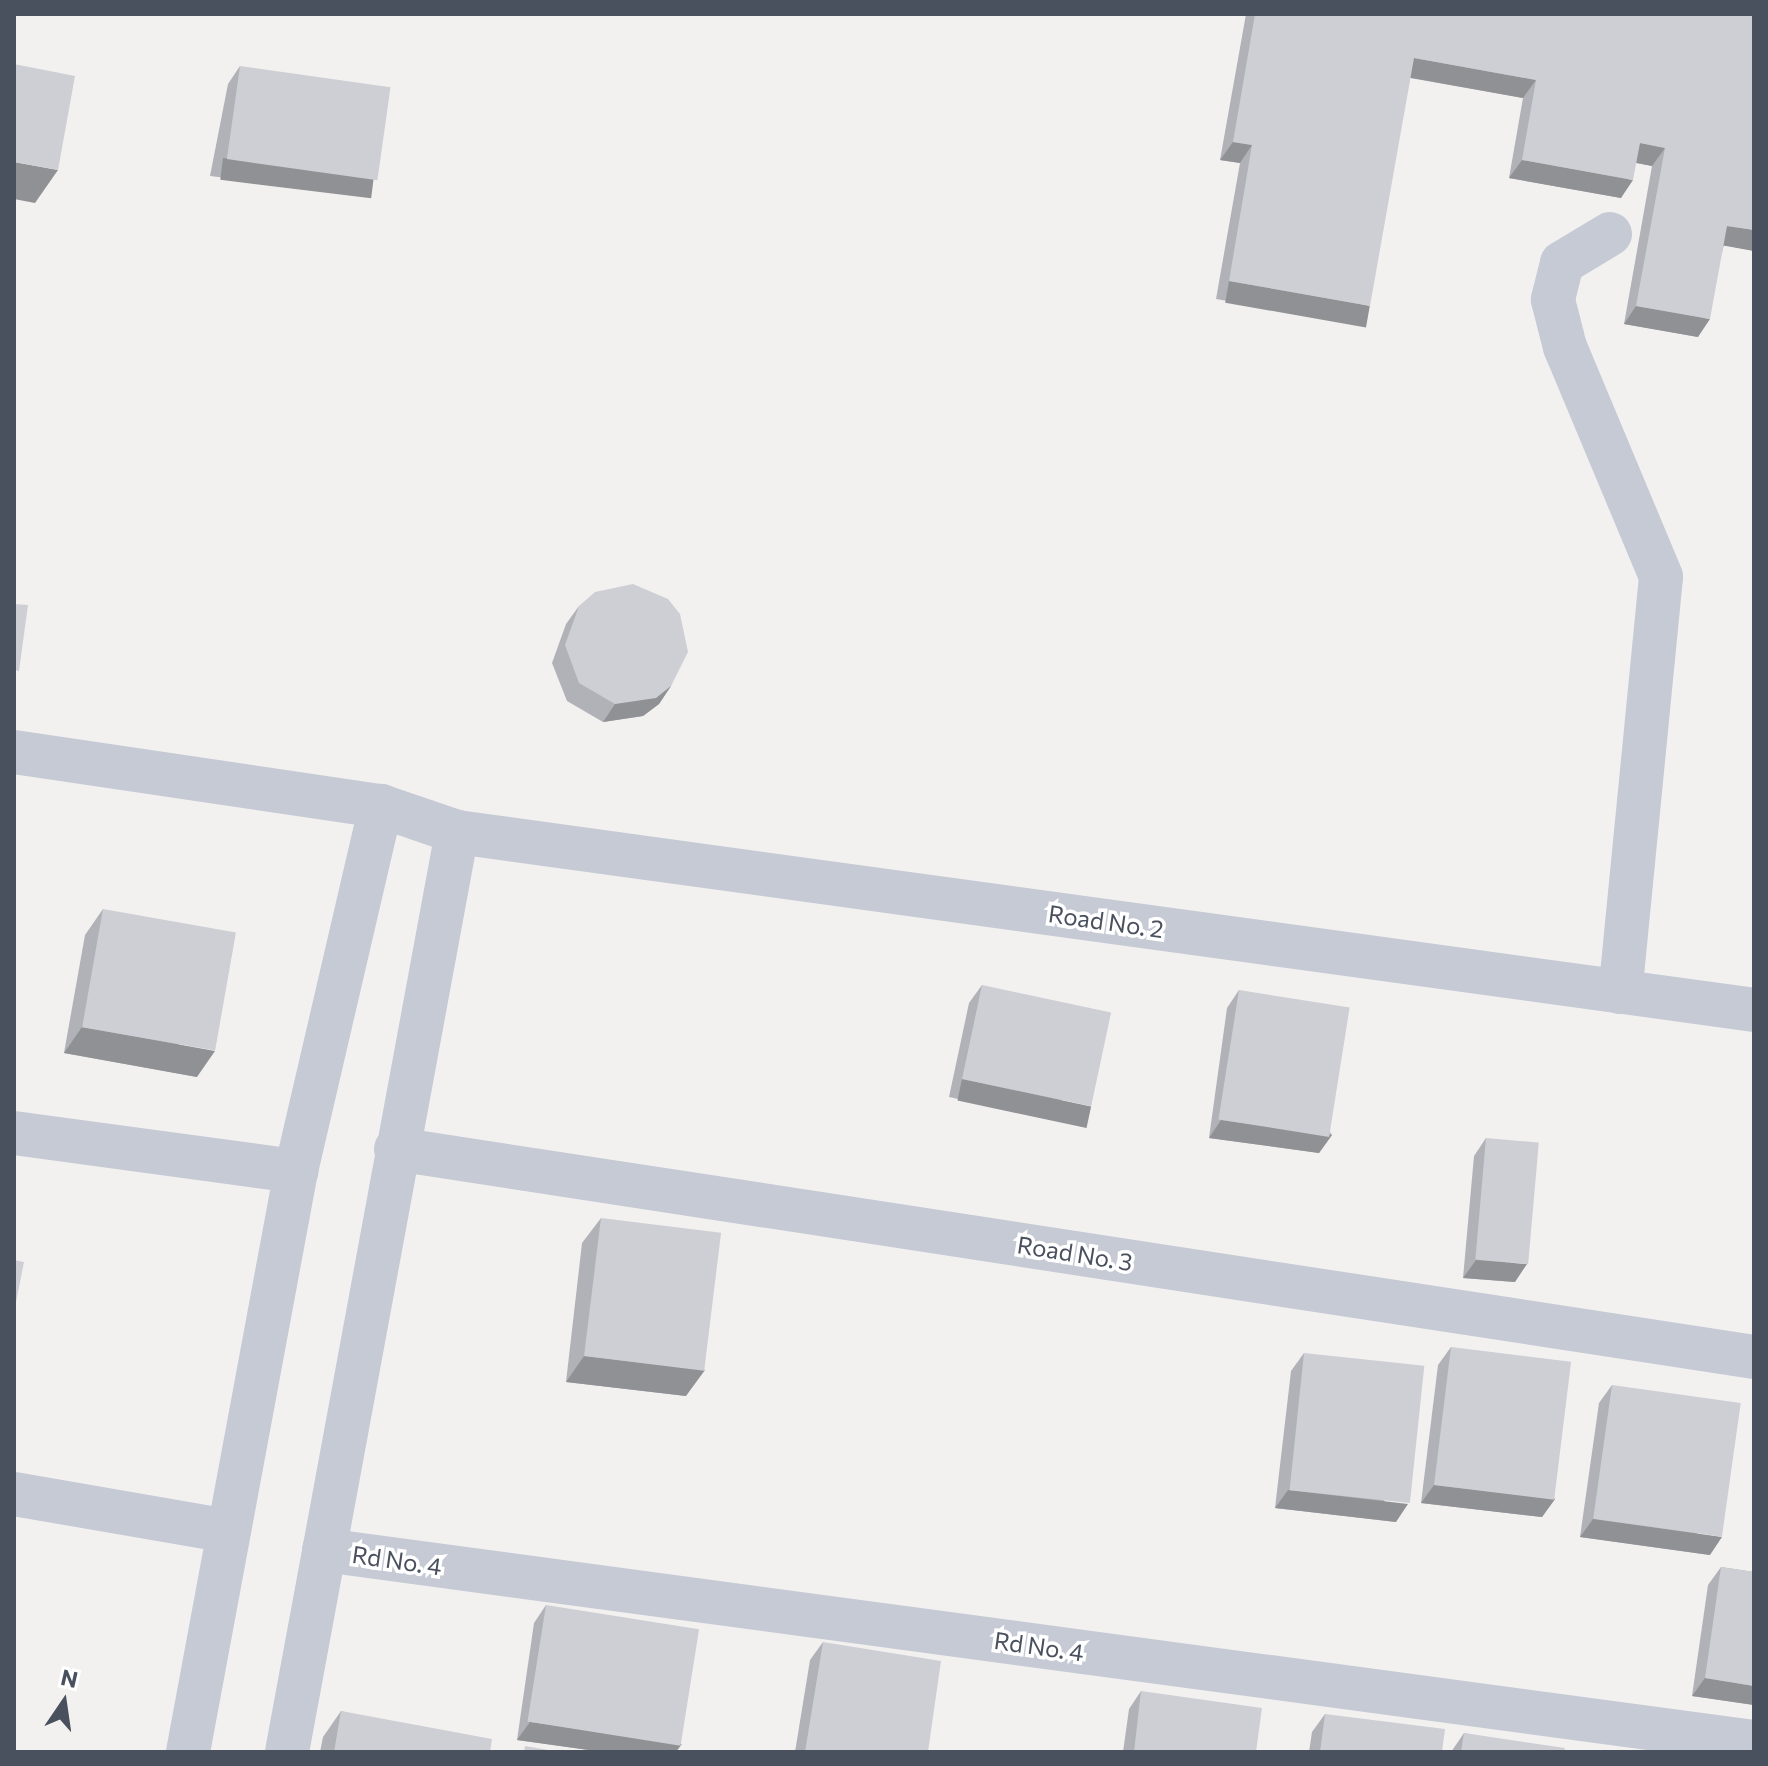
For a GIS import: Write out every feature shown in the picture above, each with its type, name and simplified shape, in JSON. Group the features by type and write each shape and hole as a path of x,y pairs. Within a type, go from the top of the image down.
{"street":[{"path":"1610,234 1562,263 1553,300 1565,347 1661,577 1620,992"},
{"name":"Road No. 2","path":"14,752 381,806 457,832 1754,1010"},
{"path":"188,1752 296,1171 381,806"},
{"path":"287,1752 457,832"},
{"path":"14,1133 296,1171"},
{"name":"Road No. 3","path":"396,1149 1754,1357"},
{"path":"14,1494 229,1531"},
{"name":"Rd No. 4","path":"324,1550 1754,1742"}],"building":[{"path":"1255,14 1754,14 1754,230 1727,226 1710,319 1636,306 1665,148 1640,143 1633,180 1522,160 1536,80 1414,58 1370,306 1229,281 1252,145 1233,142"},
{"path":"14,64 75,76 58,170 14,162"},
{"path":"240,66 391,87 377,180 227,159"},
{"path":"633,584 668,599 680,614 688,652 671,686 656,698 615,704 579,683 565,645 579,606 595,592"},
{"path":"14,604 28,605 19,671 14,670"},
{"path":"103,909 236,932 215,1051 82,1027"},
{"path":"982,985 1111,1012 1091,1106 962,1079"},
{"path":"1239,990 1350,1008 1329,1137 1219,1119"},
{"path":"1486,1138 1539,1143 1528,1264 1475,1260"},
{"path":"601,1218 721,1233 704,1371 584,1356"},
{"path":"14,1260 24,1262 14,1312"},
{"path":"1451,1347 1571,1362 1554,1500 1434,1485"},
{"path":"1304,1353 1424,1366 1410,1503 1290,1490"},
{"path":"1612,1385 1741,1403 1722,1537 1593,1519"},
{"path":"1721,1567 1754,1572 1754,1686 1705,1678"},
{"path":"546,1605 699,1629 681,1746 528,1722"},
{"path":"823,1642 941,1661 928,1752 805,1752"},
{"path":"1141,1691 1262,1708 1256,1752 1134,1752"},
{"path":"341,1711 492,1739 490,1752 334,1752"},
{"path":"1325,1714 1445,1729 1442,1752 1320,1752"},
{"path":"1464,1733 1565,1748 1564,1752 1461,1752"},
{"path":"525,1746 560,1752 524,1752"}]}
